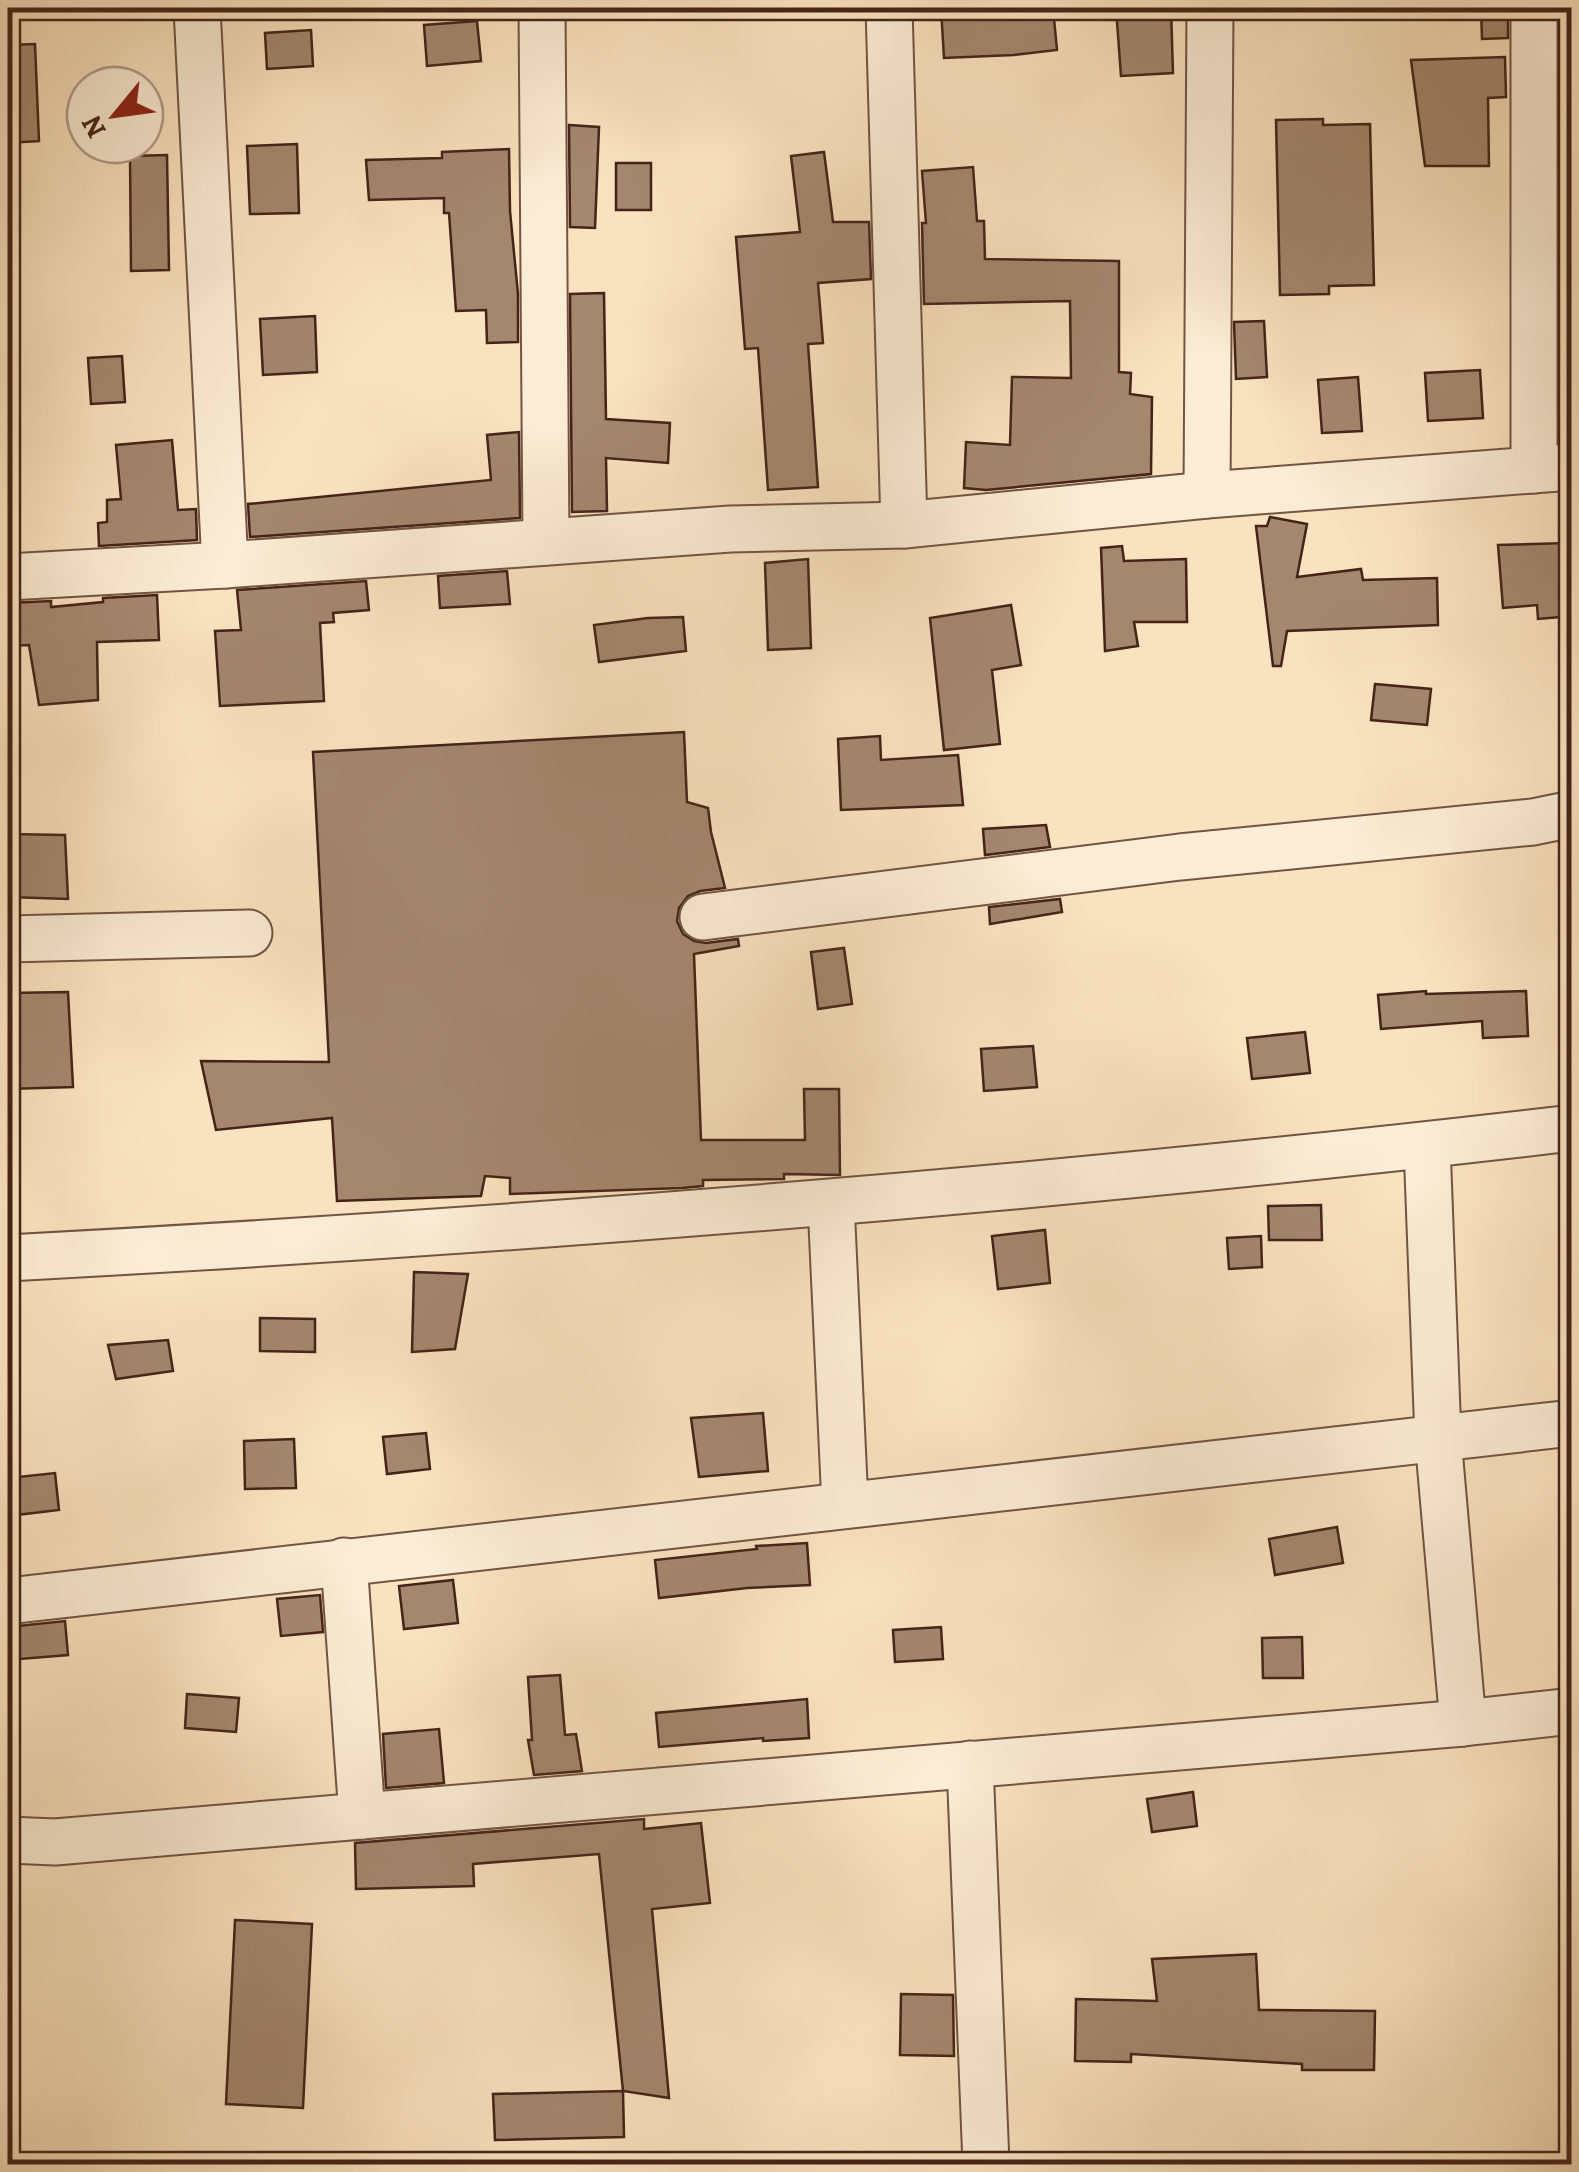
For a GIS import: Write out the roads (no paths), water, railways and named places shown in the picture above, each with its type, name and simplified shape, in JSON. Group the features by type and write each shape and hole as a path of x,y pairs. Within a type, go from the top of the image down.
{"street":[{"path":"197,8 225,565"},
{"path":"542,8 546,542"},
{"path":"889,8 904,525"},
{"path":"1207,495 1210,8"},
{"path":"8,577 730,529 904,525 1207,495 1553,469 1534,8"},
{"path":"703,917 1180,857 1532,822 1572,814"},
{"path":"8,939 250,933"},
{"path":"8,1258 318,1241 830,1203 1572,1128"},
{"path":"1426,1145 1438,1438 1463,1723"},
{"path":"830,1203 845,1505"},
{"path":"8,1601 1572,1423"},
{"path":"344,1562 362,1816"},
{"path":"8,1840 54,1842 1572,1711"},
{"path":"970,1764 986,2164"}]}
